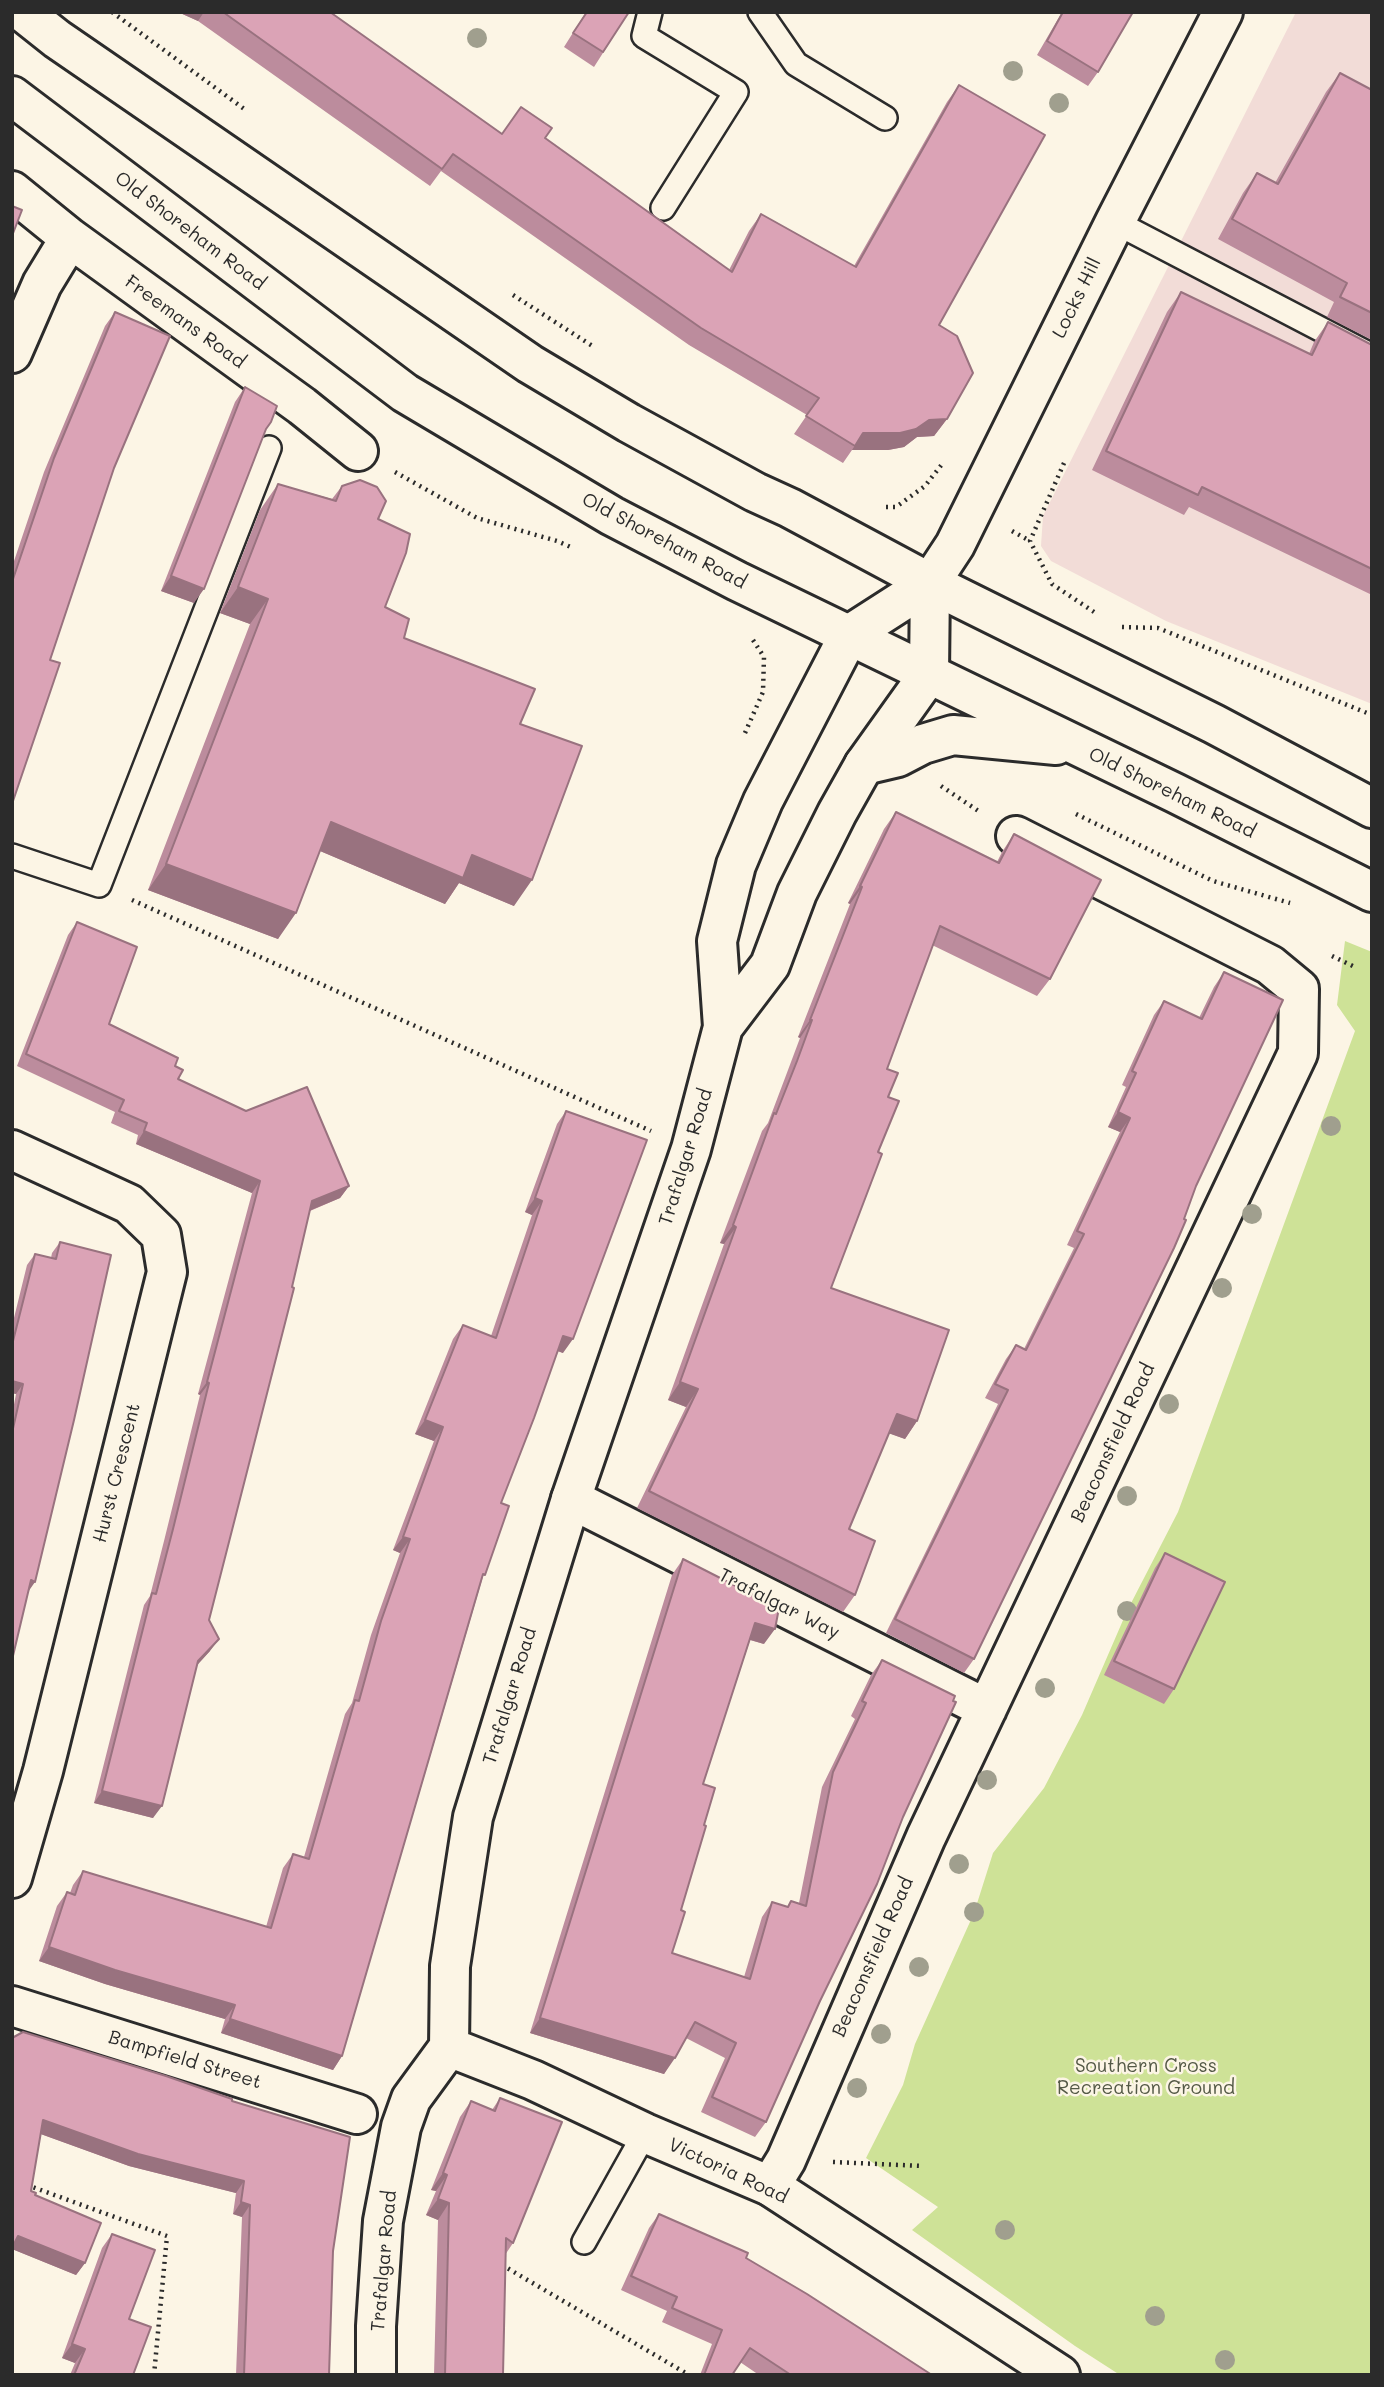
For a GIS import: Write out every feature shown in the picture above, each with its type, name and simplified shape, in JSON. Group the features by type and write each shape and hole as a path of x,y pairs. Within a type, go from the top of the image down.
{"main road":[{"path":"23,12 57,39 530,364 629,423 930,583 1214,724 1372,808"},
{"name":"Locks Hill","path":"930,583 956,545 1115,222 1223,12"},
{"name":"Old Shoreham Road","path":"12,96 405,393 612,516 719,572 1175,793 1372,892"},
{"name":"Freemans Road","path":"12,191 70,238 302,406 358,450"},
{"path":"12,354 42,284 70,238"},
{"path":"929,674 930,583"},
{"name":"Trafalgar Road","path":"376,2375 376,2326 383,2221 401,2127 411,2099 449,2047 450,1966 473,1817 571,1499 691,1149 723,1027 717,941 736,865 763,801 849,635 930,583"},
{"name":"Trafalgar Road","path":"723,1027 770,965 797,893 864,765 929,674"},
{"path":"864,765 898,757 923,744 953,735 1079,747"},
{"name":"Beaconsfield Road","path":"778,2173 926,1837 1298,1053 1299,989 1270,965 1016,836"},
{"name":"Hurst Crescent","path":"12,1150 129,1204 161,1235 167,1272 46,1758 12,1878"},
{"name":"Trafalgar Way","path":"571,1499 986,1709"},
{"name":"Bampfield Street","path":"12,2006 357,2114"},
{"name":"Victoria Road","path":"449,2047 533,2080 645,2133 778,2173 1060,2375"}],"lane":[{"path":"650,12 644,36 736,92 663,208"},
{"path":"760,12 796,64 885,118"},
{"path":"1115,222 1372,356"},
{"path":"12,856 99,885 269,448"},
{"path":"584,2242 645,2133"}],"path":[{"path":"112,12 258,120"},
{"path":"510,292 603,353"},
{"path":"358,450 477,519 557,541 583,552"},
{"path":"874,507 896,507 925,486 948,457"},
{"path":"1064,463 1030,541 1052,584 1096,612"},
{"path":"1129,633 1117,627 1158,628 1372,715"},
{"path":"743,737 763,692 764,657 750,635"},
{"path":"934,781 1016,836"},
{"path":"99,885 691,1149"},
{"path":"778,2173 923,2166"},
{"path":"25,2184 167,2236 154,2375"},
{"path":"492,2260 689,2375"}],"shaded area":[{"path":"1296,12 1372,12 1372,704 1166,621 1051,561 1041,546 1043,516"}],"green space":[{"name":"Southern Cross Recreation Ground","path":"1345,941 1372,952 1372,2375 1120,2375 912,2230 938,2207 866,2158 903,2085 915,2044 974,1913 993,1853 1044,1788 1082,1715 1127,1611 1178,1512 1355,1031 1337,1005"}],"building":[{"path":"223,12 330,12 502,134 521,107 552,128 545,138 732,272 761,214 856,267 959,85 1045,135 939,325 957,336 973,373 947,419 929,420 916,429 900,433 863,433 855,446 806,416 819,398 701,328 453,154 442,169"},
{"path":"587,12 629,12 603,52 573,33"},
{"path":"1063,12 1133,12 1098,72 1047,41"},
{"path":"1340,73 1372,90 1372,313 1340,297 1347,283 1232,219 1257,173 1278,184"},
{"path":"12,206 22,210 12,236"},
{"path":"1181,292 1312,355 1328,322 1372,345 1372,569 1202,487 1198,495 1106,451"},
{"path":"115,312 170,336 114,468 50,660 60,663 12,804 12,582 54,458"},
{"path":"245,387 277,406 204,589 171,576"},
{"path":"360,480 377,487 386,501 378,519 410,534 406,553 385,607 409,619 404,638 535,689 520,724 582,746 532,880 472,855 463,878 331,822 296,913 166,864 268,599 238,587 278,484 336,501 342,486"},
{"path":"896,812 999,863 1014,834 1101,880 1050,979 940,926 887,1069 898,1073 888,1097 899,1101 878,1152 882,1154 831,1288 949,1330 917,1421 897,1414 849,1529 875,1541 855,1595 649,1491 698,1389 680,1382 736,1227 733,1225 774,1113 776,1114 797,1061 810,1020 862,887 860,886"},
{"path":"77,922 137,947 109,1024 178,1058 175,1066 183,1070 178,1079 246,1111 307,1087 349,1186 312,1201 292,1287 294,1288 209,1620 219,1639 198,1661 162,1806 102,1791 152,1593 156,1594 173,1529 209,1383 207,1382 260,1181 144,1131 147,1123 119,1111 124,1100 26,1054"},
{"path":"1224,972 1283,1000 1196,1186 1174,1248 974,1659 895,1619 1008,1390 995,1384 1016,1345 1026,1350 1084,1234 1077,1231 1130,1118 1118,1112 1136,1073 1132,1071 1164,1001 1202,1019"},
{"path":"566,1111 647,1140 573,1339 563,1336 501,1503 509,1506 485,1575 483,1574 342,2056 230,2019 235,2005 115,1970 49,1947 67,1892 75,1895 83,1871 271,1928 293,1854 309,1859 355,1700 359,1701 381,1621 410,1539 403,1537 443,1427 425,1420 463,1325 496,1338 542,1201 535,1198"},
{"path":"60,1242 111,1255 35,1582 31,1580 12,1660 12,1433 23,1384 12,1381 12,1345 35,1254 56,1259"},
{"path":"1165,1553 1225,1582 1174,1689 1114,1661"},
{"path":"683,1559 779,1608 775,1629 755,1623 703,1784 715,1788 681,1910 685,1912 672,1953 750,1979 772,1902 788,1907 791,1901 806,1906 833,1772 866,1703 862,1701 882,1660 955,1696 953,1701 956,1702 903,1817 877,1884 820,2001 766,2122 712,2097 736,2043 695,2022 675,2058 540,2018"},
{"path":"23,2032 350,2137 333,2251 329,2375 244,2375 250,2205 241,2202 244,2181 138,2154 43,2120 31,2191 101,2223 85,2263 18,2236 12,2248 12,2038"},
{"path":"500,2098 562,2122 513,2243 506,2238 503,2375 445,2375 449,2203 438,2199 447,2175 443,2173 471,2101 495,2111"},
{"path":"659,2214 748,2253 746,2258 932,2375 791,2375 750,2348 732,2375 704,2375 722,2330 672,2308 677,2297 631,2276"},
{"path":"112,2234 155,2250 129,2319 151,2327 133,2375 74,2375 85,2349 72,2344"}]}
